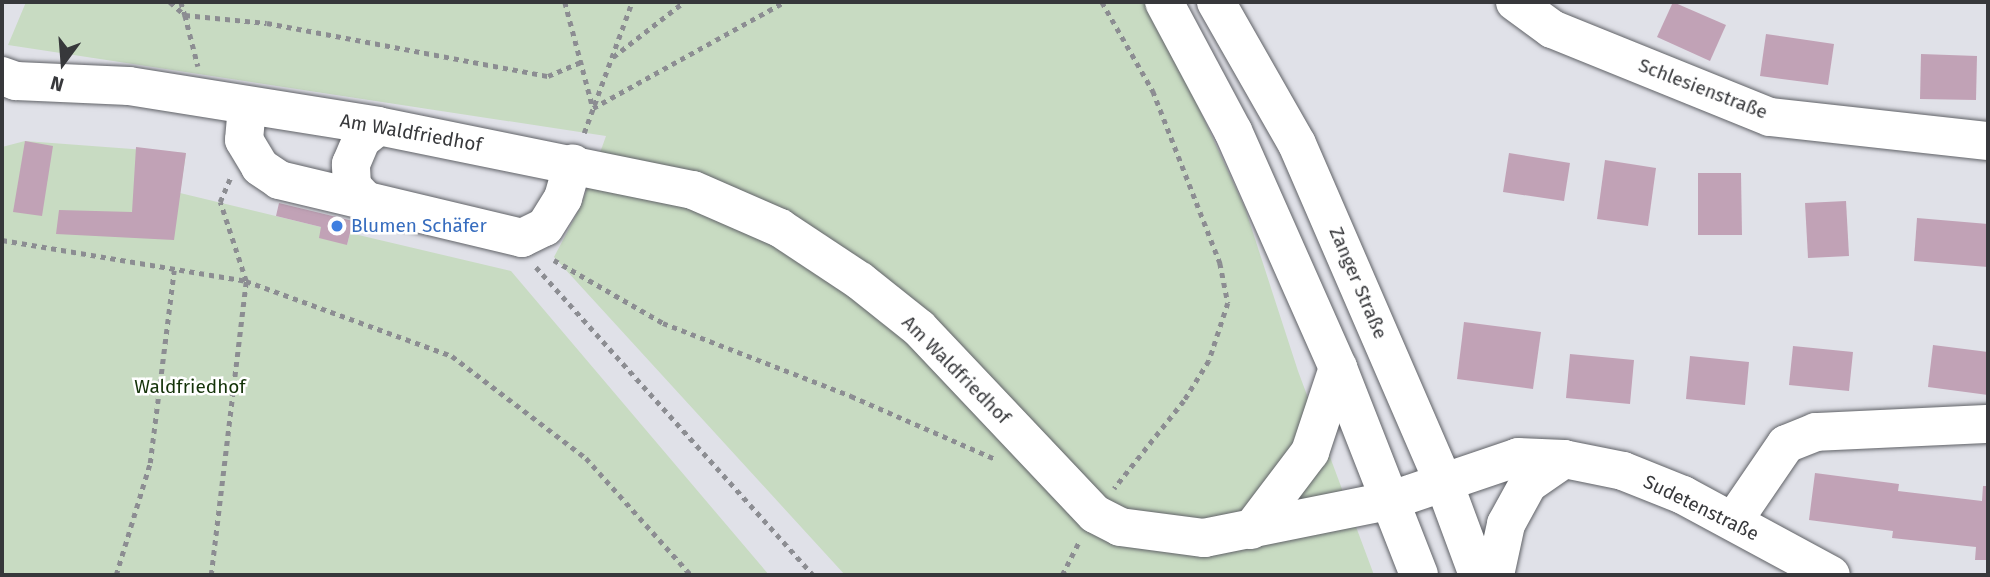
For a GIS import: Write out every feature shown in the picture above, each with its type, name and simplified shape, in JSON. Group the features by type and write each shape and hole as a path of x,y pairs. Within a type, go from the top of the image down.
{"street":[{"path":"1164,2 1233,131 1338,368 1392,500 1419,575"},
{"name":"Zanger Straße","path":"1216,2 1297,144 1444,483 1478,575"},
{"name":"Schlesienstraße","path":"1515,2 1552,29 1770,117 1988,141"},
{"name":"Am Waldfriedhof","path":"2,76 16,81 129,86 207,99 246,123 379,126 573,163 693,190 780,228 860,281 919,328 1095,514 1120,527 1159,535 1204,538 1392,500"},
{"path":"246,123 260,167 279,180 522,238 545,227 563,198 573,163"},
{"path":"366,201 352,186 351,164 361,140 379,126"},
{"path":"1251,530 1310,452 1338,368"},
{"path":"1734,520 1786,444 1816,432 1988,424"},
{"name":"Sudetenstraße","path":"1392,500 1518,457 1564,459 1623,471 1734,520 1831,575"},
{"path":"1496,575 1506,524 1528,484 1564,459"}],"path":[{"path":"170,2 185,15 267,23 548,76 581,62"},
{"path":"181,2 207,99"},
{"path":"565,2 593,108"},
{"path":"573,163 632,2"},
{"path":"611,58 684,2"},
{"path":"593,108 784,2"},
{"path":"1062,575 1095,514 1184,401 1209,361 1228,303 1220,263 1153,91 1102,2"},
{"path":"211,575 246,281 220,202 246,123"},
{"path":"522,238 579,278 663,323 851,396 1006,464"},
{"path":"522,238 538,271 813,575"},
{"path":"2,240 246,281 452,356 586,458 691,575"},
{"path":"116,575 150,463 174,270"}],"green space":[{"path":"26,2 1150,2 1245,208 1298,371 1374,575 845,575 554,257 581,206 606,136 8,45"},
{"name":"Waldfriedhof","path":"25,141 186,153 180,193 321,227 347,245 350,233 511,271 769,575 2,575 2,147"}],"building":[{"path":"1673,2 1726,25 1710,61 1657,37"},
{"path":"1766,34 1834,44 1828,85 1760,76"},
{"path":"1921,54 1977,56 1976,100 1920,99"},
{"path":"25,141 53,146 42,216 13,212"},
{"path":"136,147 186,153 174,240 56,234 59,210 132,212"},
{"path":"1509,153 1570,163 1564,201 1503,192"},
{"path":"1605,160 1656,168 1648,226 1597,219"},
{"path":"1698,173 1741,173 1742,235 1698,235"},
{"path":"1846,201 1849,256 1808,258 1805,203"},
{"path":"279,203 353,221 347,245 319,238 321,227 276,216"},
{"path":"1917,218 1988,224 1988,267 1914,261"},
{"path":"1464,322 1541,332 1533,389 1457,379"},
{"path":"1933,345 1988,352 1988,395 1928,387"},
{"path":"1793,346 1853,352 1849,391 1789,385"},
{"path":"1570,354 1634,360 1630,404 1566,398"},
{"path":"1690,356 1749,362 1745,405 1686,399"},
{"path":"1815,473 1899,484 1898,491 1982,501 1983,486 1988,486 1988,560 1975,560 1976,547 1892,538 1893,531 1809,520"}],"place":[{"name":"Blumen Schäfer","path":"337,226"}]}
